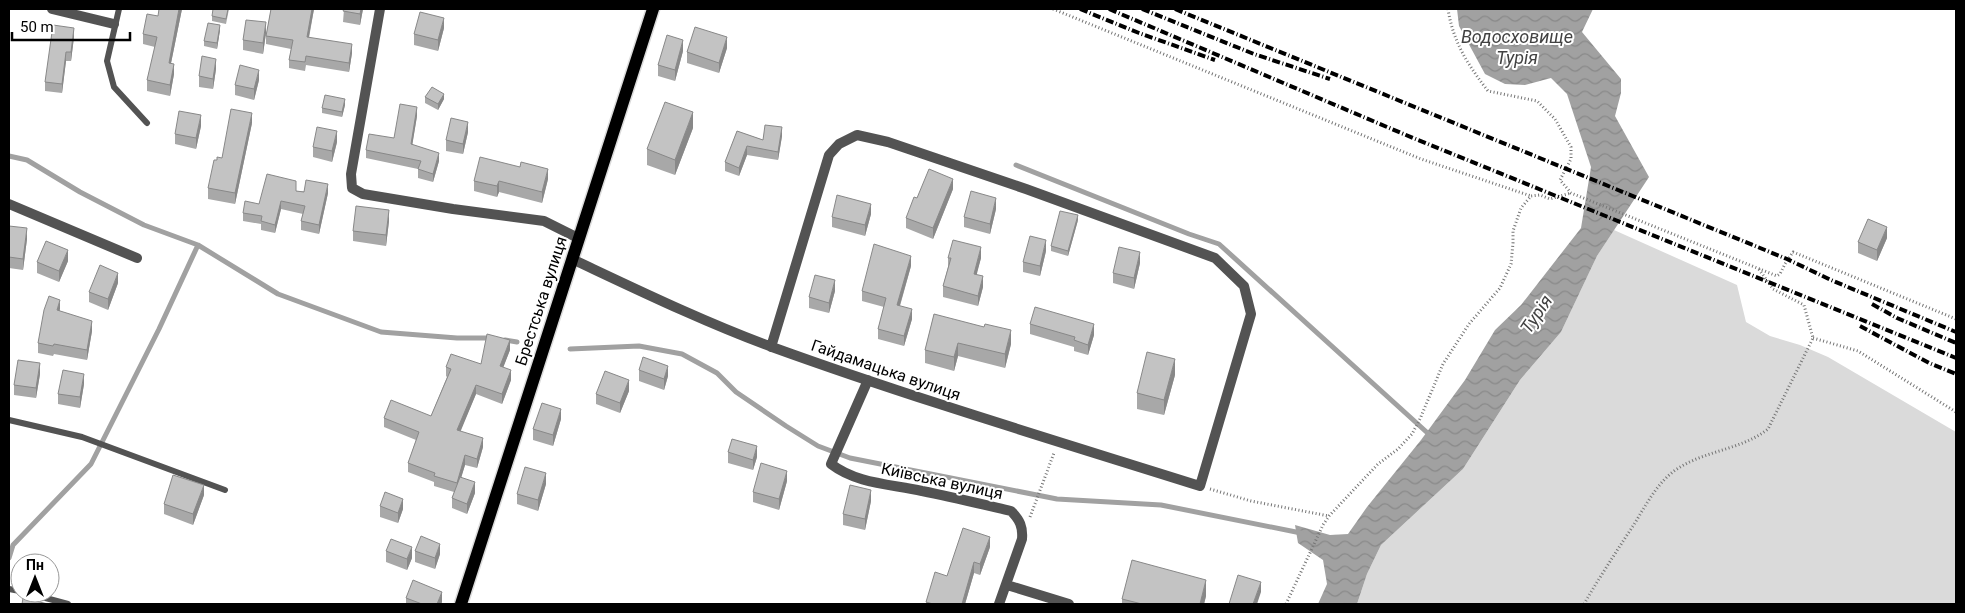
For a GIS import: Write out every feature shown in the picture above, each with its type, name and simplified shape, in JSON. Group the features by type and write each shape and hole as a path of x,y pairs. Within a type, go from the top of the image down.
{"main road":[{"name":"Брестська вулиця","path":"461,604 653,9"}],"street":[{"path":"52,9 114,24"},
{"path":"380,9 351,174 352,188 363,194 453,209 544,221 578,238"},
{"path":"771,346 829,155 839,144 857,135 888,142 1215,258 1244,286 1252,314 1200,486"},
{"path":"9,204 137,258"},
{"name":"Гайдамацька вулиця","path":"572,259 659,301 771,346 868,380 1200,486"},
{"name":"Київська вулиця","path":"868,380 830,462 839,470 866,481 920,490 1011,511 1018,518 1023,528 1022,539 999,604"},
{"path":"1007,585 1069,604"}],"lane":[{"path":"119,9 107,61 114,87 147,123"},
{"path":"9,420 82,437 225,490"}],"path":[{"path":"1053,9 1421,159 1532,196 1540,195 1550,199 1571,193"},
{"path":"1448,9 1450,27 1468,65 1488,91 1537,101 1555,119 1571,147 1571,158 1560,180 1571,193 1777,276 1793,252 1956,319"},
{"path":"1286,604 1322,525 1378,464 1398,450 1412,434 1443,364 1468,324 1500,288 1511,264 1513,231 1522,208 1532,196"},
{"path":"1584,604 1659,487 1676,470 1702,456 1755,438 1768,429 1814,338 1804,305 1773,289 1756,266"},
{"path":"1814,338 1858,351 1956,412"},
{"path":"1036,503 1057,441"},
{"path":"1200,486 1252,501 1329,516"}],"shaded area":[{"path":"1614,230 1737,285 1746,322 1770,336 1800,345 1828,357 1956,432 1956,604 1357,604 1367,574 1381,545 1463,469 1520,380 1561,332 1597,256"}],"water":[{"name":"Водосховище Турія","path":"1457,9 1593,9 1582,32 1621,79 1621,93 1615,116 1649,177 1597,256 1561,332 1520,380 1463,469 1381,545 1367,574 1357,604 1318,604 1327,584 1323,560 1298,543 1295,525 1330,535 1348,534 1465,380 1495,330 1521,305 1581,228 1591,167 1567,94 1551,78 1525,85 1505,84 1485,74 1459,26"}],"building":[{"path":"159,9 179,9 169,63 174,64 170,85 147,80 157,37 143,34 147,14 158,16"},
{"path":"213,9 228,9 226,19 212,16"},
{"path":"271,9 312,9 307,37 352,44 349,63 306,56 305,62 289,60 293,40 266,36"},
{"path":"344,9 361,9 360,14 343,11"},
{"path":"420,12 444,18 438,40 414,34"},
{"path":"246,20 266,22 263,43 243,40"},
{"path":"208,23 220,25 217,43 204,41"},
{"path":"53,25 74,28 71,52 66,52 62,84 45,82"},
{"path":"695,27 727,37 719,63 687,52"},
{"path":"667,35 683,40 675,70 658,65"},
{"path":"202,56 216,59 213,79 199,76"},
{"path":"240,65 259,70 254,89 235,85"},
{"path":"432,87 444,94 438,104 425,97"},
{"path":"325,95 345,99 342,112 322,108"},
{"path":"665,102 693,112 675,160 647,149"},
{"path":"400,104 417,107 411,144 439,153 433,174 418,169 421,161 366,150 369,134 394,138"},
{"path":"231,109 252,113 235,193 208,188 214,160 217,160 217,157 222,158"},
{"path":"179,111 201,115 196,138 175,134"},
{"path":"451,118 468,122 463,144 446,140"},
{"path":"765,125 782,127 778,152 747,146 739,168 725,162 737,131 763,140"},
{"path":"317,127 337,131 332,151 313,147"},
{"path":"480,157 520,167 521,162 548,169 542,192 499,181 497,186 474,181"},
{"path":"929,169 953,179 933,228 906,218 914,197 917,198"},
{"path":"267,174 296,181 296,191 304,192 306,180 328,184 319,225 301,221 305,206 281,201 275,225 261,221 262,216 243,213 245,201 259,204"},
{"path":"971,191 996,198 990,224 964,217"},
{"path":"837,195 871,204 865,225 832,217"},
{"path":"356,206 389,210 386,235 353,231"},
{"path":"1060,211 1078,215 1068,251 1051,246"},
{"path":"1868,219 1887,227 1877,250 1858,242"},
{"path":"9,226 27,228 23,259 9,257"},
{"path":"1030,236 1046,240 1040,266 1023,262"},
{"path":"953,240 981,247 974,274 983,276 978,296 943,286 951,258 948,258"},
{"path":"46,241 68,250 59,271 37,262"},
{"path":"874,244 911,256 897,305 912,309 904,336 878,329 886,298 862,291"},
{"path":"1119,247 1140,252 1134,278 1113,273"},
{"path":"100,265 118,273 108,299 89,292"},
{"path":"815,275 835,280 829,303 809,297"},
{"path":"49,296 60,300 57,310 92,321 87,350 38,343 44,310"},
{"path":"1035,307 1094,324 1088,345 1074,340 1075,337 1030,324"},
{"path":"934,314 984,327 985,324 1011,330 1005,354 958,343 954,357 925,350"},
{"path":"487,334 510,340 500,366 511,370 502,394 476,385 457,430 483,438 477,459 465,455 457,483 434,476 435,473 408,463 419,432 384,418 391,400 431,416 451,369 446,367 451,354 481,364"},
{"path":"1147,352 1175,359 1164,400 1137,393"},
{"path":"643,357 668,366 664,379 639,370"},
{"path":"18,360 40,363 36,388 14,385"},
{"path":"63,370 84,374 80,397 58,394"},
{"path":"605,371 629,380 620,403 596,394"},
{"path":"542,403 561,409 553,435 533,429"},
{"path":"732,439 757,446 753,460 728,452"},
{"path":"761,463 787,471 779,499 753,492"},
{"path":"525,467 546,473 538,500 517,494"},
{"path":"173,475 204,485 193,514 164,504"},
{"path":"460,477 475,482 467,504 452,498"},
{"path":"850,485 871,490 865,519 843,514"},
{"path":"385,492 403,499 398,513 380,506"},
{"path":"963,528 990,537 980,564 974,562 962,604 933,604 926,602 935,572 947,576"},
{"path":"421,536 440,544 435,558 415,551"},
{"path":"391,539 412,547 407,559 386,551"},
{"path":"1132,560 1206,580 1200,604 1142,604 1122,599"},
{"path":"1238,575 1261,582 1253,604 1229,604"},
{"path":"413,580 442,592 437,604 422,604 406,598"},
{"path":"44,603 48,604 22,604"}],"waterway":[{"path":"9,156 27,160 80,192 144,225 198,245 278,294 381,332 457,338 491,338"},
{"path":"1016,165 1189,234 1219,244 1432,437"},
{"path":"9,558 13,545 91,464 159,329 198,245"},
{"path":"505,340 517,342"},
{"path":"570,349 639,346 682,354 717,373 736,392 818,446 850,458 1057,499 1161,505 1301,533"}],"railway":[{"path":"1080,9 1139,33 1215,60"},
{"path":"1109,9 1413,138 1956,358"},
{"path":"1142,9 1254,54 1330,79"},
{"path":"1175,9 1787,259 1831,280 1956,332"},
{"path":"1872,304 1897,318 1956,343"},
{"path":"1860,326 1929,363 1956,374"}],"water label":[{"name":"Турія","path":"1536,314"}]}
